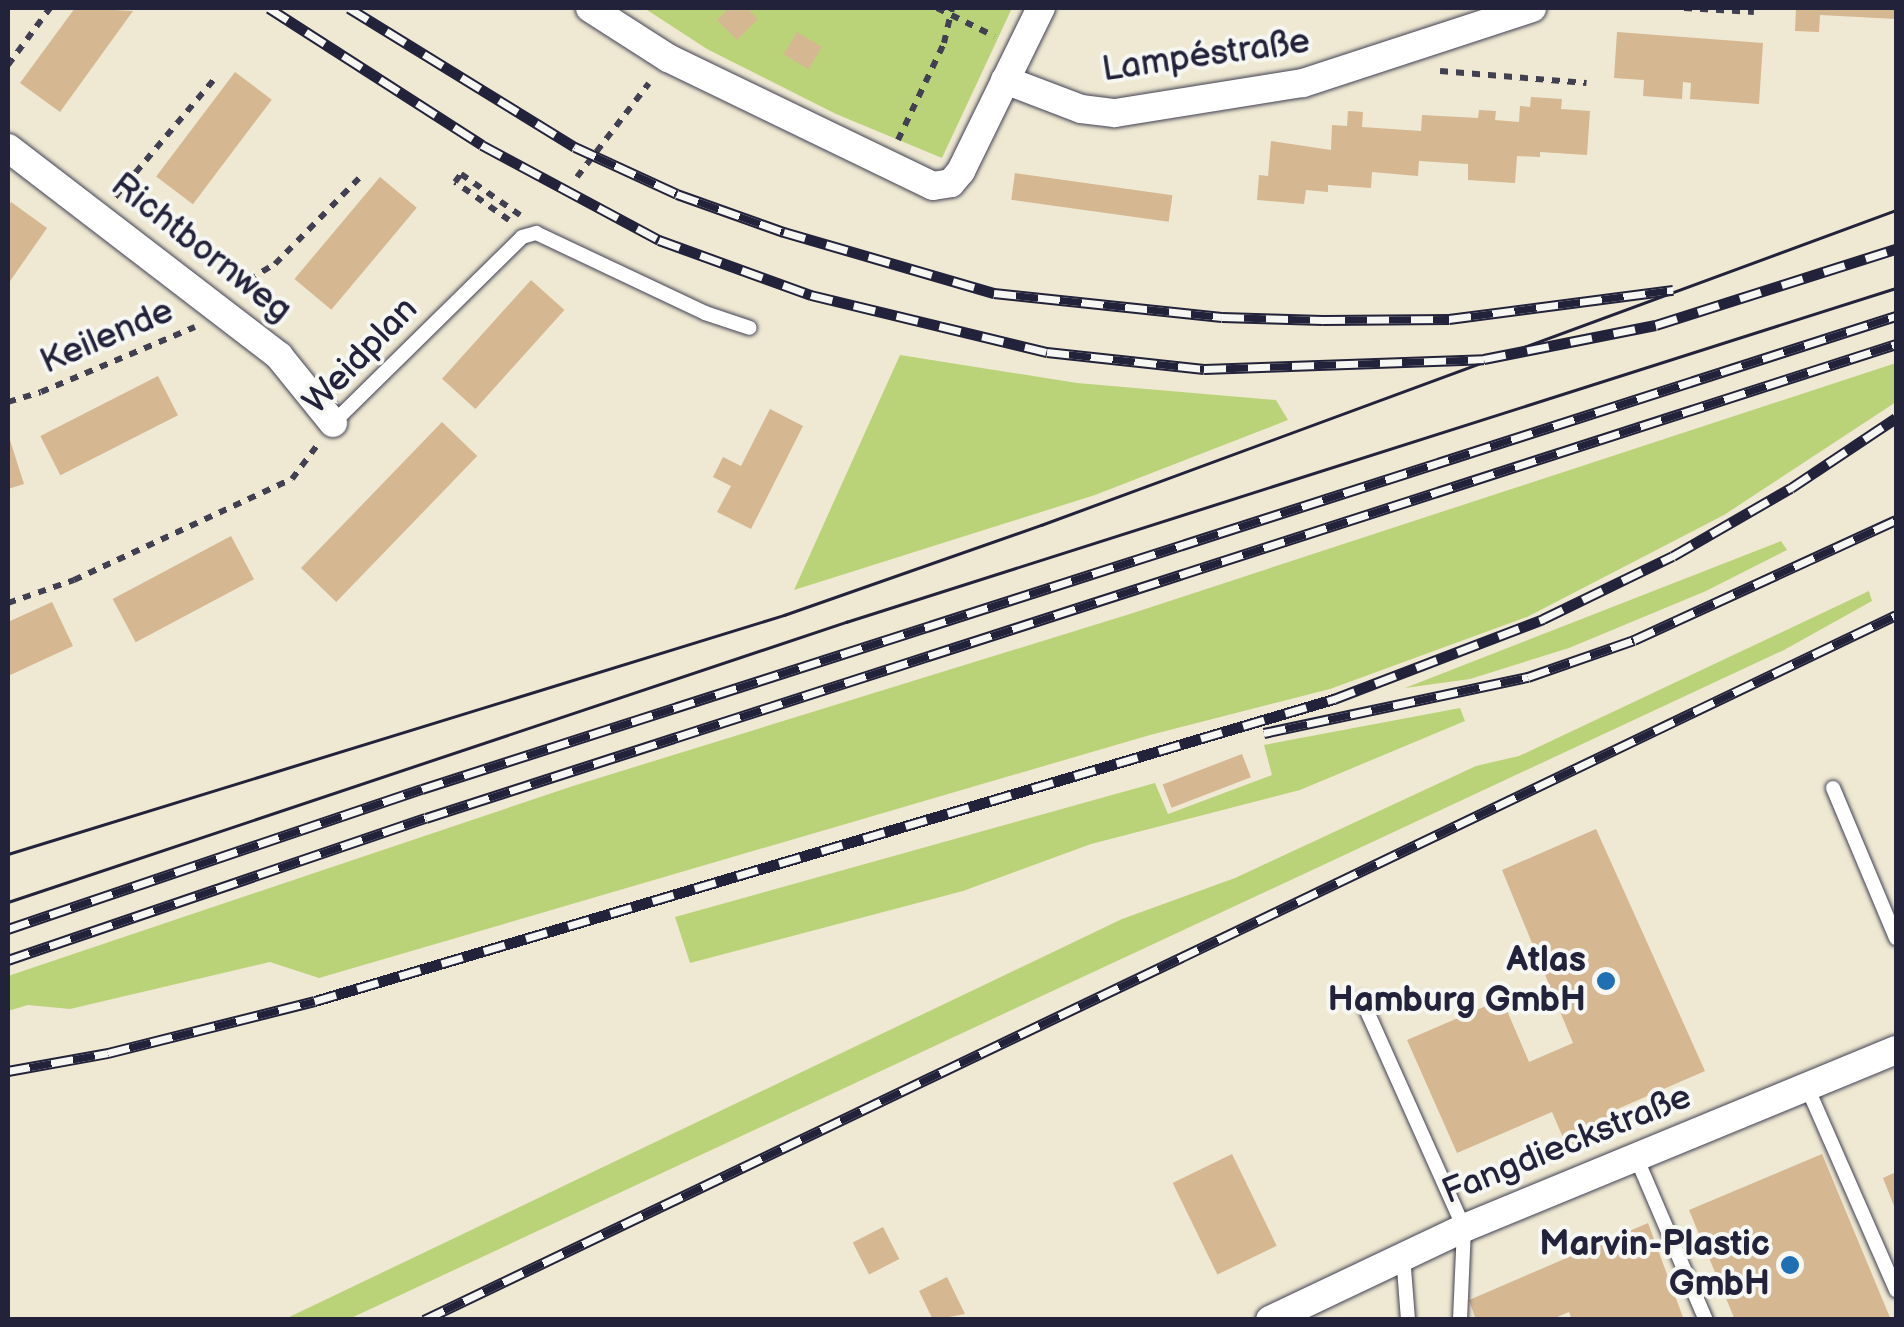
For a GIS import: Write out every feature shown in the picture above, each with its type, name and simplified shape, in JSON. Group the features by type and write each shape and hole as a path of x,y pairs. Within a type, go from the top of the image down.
{"street":[{"path":"590,8 668,58 934,186 951,183 961,171 1041,8"},
{"name":"Lampéstraße","path":"1005,80 1081,110 1134,110 1303,84 1532,8"},
{"name":"Richtbornweg","path":"8,148 280,356 333,423"},
{"name":"Fangdieckstraße","path":"1270,1320 1403,1254 1896,1050"}],"lane":[{"path":"522,237 536,233 704,314 750,328"},
{"name":"Weidplan","path":"333,423 522,237"},
{"path":"1832,788 1896,938"},
{"path":"1362,1000 1464,1228 1460,1320"},
{"path":"1807,1087 1896,1290"},
{"path":"1636,1157 1706,1320"},
{"path":"1403,1254 1408,1320"}],"path":[{"path":"8,65 50,8"},
{"path":"937,8 952,12 1002,40"},
{"path":"1684,8 1754,12"},
{"path":"896,145 944,43 952,12"},
{"path":"577,177 668,58"},
{"path":"1431,65 1442,72 1587,84"},
{"path":"98,216 217,76"},
{"name":"Keilende","path":"8,402 41,392 217,309 274,264 364,173"},
{"path":"522,237 518,226 455,182 461,174 526,218"},
{"name":"Weidplan","path":"8,603 74,580 292,479 333,423"}],"green space":[{"path":"644,8 1012,8 942,158 836,114 707,49"},
{"path":"900,355 1077,383 1276,400 1288,420 1095,495 794,590"},
{"path":"1896,363 1896,402 1724,515 1527,617 1330,689 1150,735 319,978 270,962 70,1009 28,1005 8,1011 8,976 573,786 1133,613"},
{"path":"1781,541 1787,550 1706,591 1569,648 1470,679 1405,688"},
{"path":"1869,591 1872,601 1784,650 349,1319 285,1319 1122,919 1235,878 1476,766 1519,756"},
{"path":"1460,708 1465,721 1300,790 1091,844 963,891 690,963 675,917 1155,783 1168,814 1272,775 1264,745"}],"building":[{"path":"75,8 133,11 60,112 20,83"},
{"path":"729,8 747,8 758,19 737,40 717,20"},
{"path":"1796,8 1896,8 1896,19 1820,15 1819,32 1795,31"},
{"path":"797,32 822,47 808,69 784,54"},
{"path":"1617,32 1763,43 1759,104 1690,99 1691,83 1683,82 1682,99 1643,96 1644,80 1614,78"},
{"path":"235,72 272,100 193,204 156,177"},
{"path":"1531,97 1562,99 1561,109 1590,111 1587,155 1540,152 1540,157 1517,156 1515,183 1468,180 1468,164 1419,161 1418,176 1372,172 1371,188 1328,185 1328,192 1306,190 1304,204 1257,200 1259,175 1268,176 1271,141 1331,150 1332,125 1347,126 1348,111 1363,112 1362,127 1421,131 1422,115 1478,118 1479,110 1496,111 1495,120 1519,122 1520,106 1530,107"},
{"path":"1015,173 1172,195 1169,222 1011,200"},
{"path":"380,177 417,208 331,310 295,279"},
{"path":"11,202 47,228 8,284 8,208"},
{"path":"531,280 564,310 475,409 442,379"},
{"path":"158,376 178,415 60,475 40,436"},
{"path":"770,409 803,426 751,529 717,512 731,486 713,477 723,457 741,466"},
{"path":"442,422 477,456 336,602 301,568"},
{"path":"8,434 24,484 8,489"},
{"path":"231,536 254,579 136,642 113,599"},
{"path":"52,602 73,646 8,676 8,622"},
{"path":"1242,754 1251,777 1172,808 1163,784"},
{"name":"Atlas Hamburg GmbH","path":"1596,829 1705,1071 1606,1114 1612,1128 1567,1147 1552,1112 1457,1153 1407,1040 1502,999 1529,1062 1573,1043 1502,870"},
{"path":"1232,1154 1277,1246 1217,1275 1173,1183"},
{"name":"Marvin-Plastic GmbH","path":"1822,1154 1891,1320 1735,1320 1689,1210"},
{"path":"1896,1172 1896,1211 1883,1178"},
{"path":"1648,1223 1684,1320 1572,1320 1569,1312 1550,1320 1476,1320 1469,1300"},
{"path":"883,1227 899,1259 869,1275 853,1242"},
{"path":"947,1277 965,1314 933,1320 919,1291"}],"tram line":[{"path":"8,854 784,615 1041,525 1896,210"},
{"path":"8,902 846,622 1896,288"}],"railway":[{"path":"269,8 482,145 659,240 811,295 1047,352 1204,369 1484,359 1656,325 1896,249"},
{"path":"349,8 575,147 677,194 784,232 994,293 1222,317 1323,320 1449,319 1673,290"},
{"path":"8,929 422,789 1896,316"},
{"path":"8,960 426,818 1896,344"},
{"path":"8,1071 108,1053 315,1001 1334,699 1543,619 1673,556 1791,488 1896,418"},
{"path":"1264,733 1528,677 1634,640 1896,520"},
{"path":"424,1320 1896,615"}],"place":[{"name":"Atlas Hamburg GmbH","path":"1606,981"},
{"name":"Marvin-Plastic GmbH","path":"1790,1265"}]}
